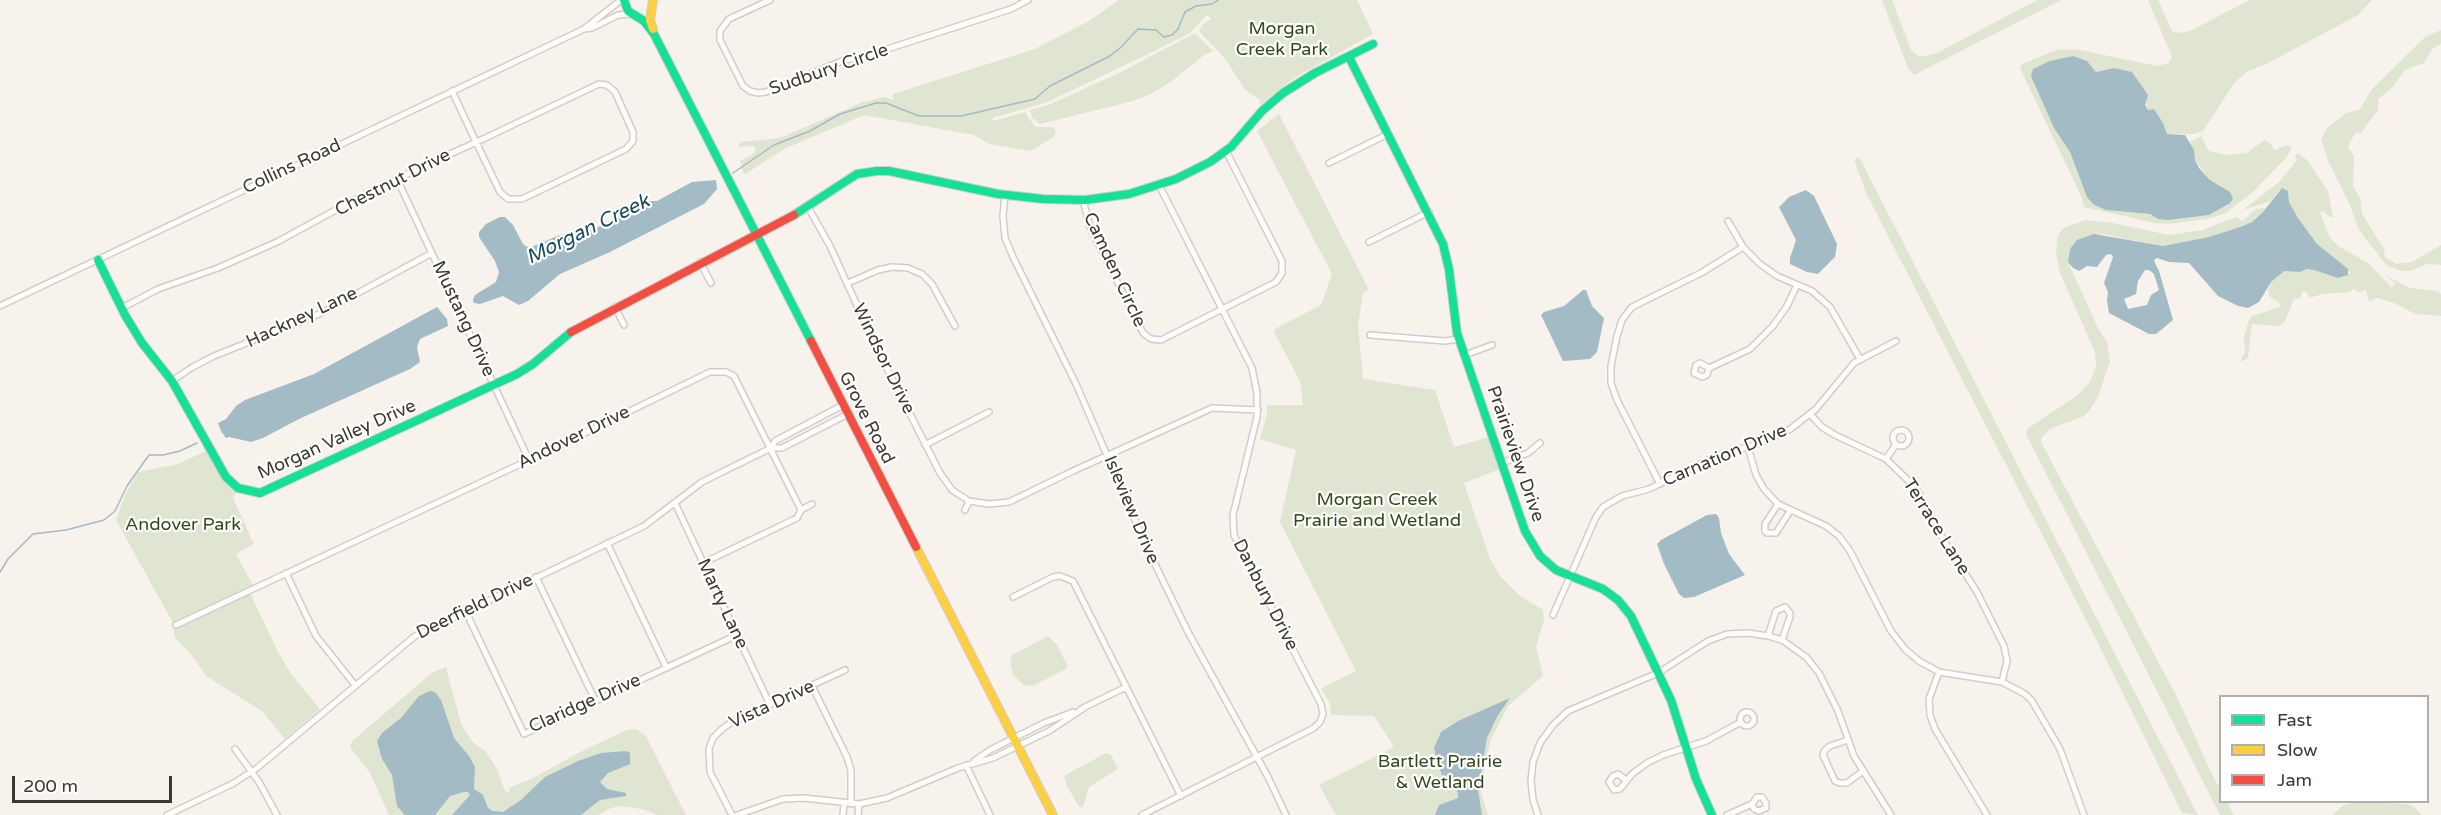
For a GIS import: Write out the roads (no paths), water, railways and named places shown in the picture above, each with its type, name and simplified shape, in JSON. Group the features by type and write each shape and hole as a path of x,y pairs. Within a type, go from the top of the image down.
{"street":[{"path":"622,0 626,9 633,15 646,14 654,3"},
{"name":"Collins Road","path":"0,306 584,29 622,0"},
{"name":"Sudbury Circle","path":"770,0 729,19 720,31 720,40 743,86 758,93 766,92 842,61 879,52 1028,0"},
{"name":"Grove Road","path":"654,3 650,20 654,34"},
{"name":"Collins Road","path":"584,29 592,28 618,15 633,15"},
{"name":"Grove Road","path":"633,15 644,21 654,34 1053,815"},
{"name":"Morgan Valley Drive","path":"98,260 142,343 172,381 226,477 238,488 260,493 494,386 529,367 575,328 808,207 848,178 877,171 1005,195 1043,199 1083,200 1128,194 1159,185 1199,169 1226,151 1262,111 1283,93 1300,81 1373,44"},
{"name":"Prairieview Drive","path":"1349,57 1428,212 1447,256 1459,339 1525,531 1533,546 1553,568 1603,589 1618,600 1631,616 1678,718 1696,779 1712,815"},
{"name":"Chestnut Drive","path":"122,308 158,289 277,242 397,179 599,84 607,85 615,92 633,132 633,141"},
{"path":"452,91 500,192 508,199 522,199 626,149 633,141 642,144"},
{"path":"1329,164 1389,134"},
{"name":"Camden Circle","path":"1083,200 1090,227 1143,333 1151,339 1161,340 1276,282 1282,273 1282,261 1226,151"},
{"name":"Mustang Drive","path":"397,179 529,460"},
{"name":"Danbury Drive","path":"1142,815 1314,728 1320,722 1323,714 1321,704 1234,535 1233,515 1258,410 1252,368 1159,185"},
{"name":"Isleview Drive","path":"1005,195 1003,216 1005,238 1013,257 1076,384 1149,552 1186,629 1222,698 1257,757 1286,815"},
{"name":"Windsor Drive","path":"808,207 848,284 877,349 925,445 946,483 952,490 969,501"},
{"path":"1369,242 1428,212"},
{"path":"1728,221 1743,247 1760,264 1777,276 1812,291 1830,307 1860,359"},
{"path":"1660,484 1616,399 1611,383 1611,366 1622,320 1632,307 1705,272 1743,247"},
{"name":"Hackney Lane","path":"172,381 214,356 319,314 432,253"},
{"path":"700,262 711,283"},
{"path":"848,284 878,270 892,267 908,268 922,274 932,284 955,326"},
{"path":"1709,368 1750,349 1764,337 1787,306 1797,285"},
{"path":"615,307 624,325"},
{"path":"1370,335 1445,341 1459,339"},
{"name":"Carnation Drive","path":"1553,615 1596,517 1603,507 1622,496 1660,484 1716,456 1748,447 1789,430 1810,414 1860,359 1896,341"},
{"path":"1465,355 1492,345"},
{"name":"Andover Drive","path":"176,625 529,460 710,372 718,371 734,376 801,510"},
{"path":"843,405 775,441 771,448 782,448 848,414"},
{"path":"965,510 969,501 989,504 1009,502 1212,408 1258,410"},
{"path":"925,445 989,412"},
{"name":"Terrace Lane","path":"1810,414 1833,434 1886,459 1916,488 1938,531 1977,592 2006,650 2007,661 2002,682"},
{"path":"1502,463 1528,453 1540,443"},
{"path":"1886,459 1896,444"},
{"path":"1748,447 1756,476 1778,504 1826,526 1839,536 1850,551 1891,631 1905,649 1919,661 1939,672 2002,682 2025,694 2032,701 2060,749 2084,815"},
{"name":"Deerfield Drive","path":"167,815 252,772 415,636 644,526 702,482 771,448"},
{"name":"Marty Lane","path":"675,503 770,705"},
{"path":"703,563 797,518 801,510 812,504"},
{"path":"1778,504 1765,524 1767,533 1776,533 1790,511"},
{"path":"607,543 666,667"},
{"path":"286,573 316,636 355,685"},
{"path":"1013,597 1053,577 1060,576 1073,581 1181,796"},
{"path":"536,577 595,700"},
{"path":"1768,636 1776,611 1785,607 1790,617 1782,640"},
{"name":"Claridge Drive","path":"465,610 524,734 736,635"},
{"path":"1538,815 1533,801 1531,781 1533,762 1540,743 1553,725 1568,711 1587,701 1658,673 1708,641 1727,634 1748,633 1782,640 1807,658 1819,672 1863,771 1891,815"},
{"name":"Vista Drive","path":"732,815 710,772 709,749 713,738 722,729 845,670"},
{"path":"1939,672 1929,699 1930,715 1935,729 1987,815"},
{"path":"812,686 847,757 851,770 851,804"},
{"path":"737,815 783,799 812,799 859,804 896,795 969,764 990,750 1016,742 1044,723 1084,708 1126,687"},
{"path":"1626,780 1647,763 1663,755 1706,741 1741,722"},
{"path":"1848,740 1830,746 1823,755 1835,781 1848,783 1863,771"},
{"path":"235,749 252,772 277,815"},
{"path":"969,764 990,815"},
{"path":"843,815 844,804"},
{"path":"858,815 859,804"},
{"path":"1727,815 1752,804"}],"water":[{"path":"2073,56 2087,61 2096,72 2114,68 2132,72 2148,95 2145,105 2148,110 2154,109 2167,134 2185,135 2194,150 2199,168 2210,180 2230,192 2233,199 2229,204 2209,215 2168,220 2158,219 2150,214 2106,210 2093,204 2087,197 2070,152 2054,128 2031,76 2033,69 2050,61"},
{"path":"716,180 717,189 704,204 610,252 560,274 528,301 519,305 503,296 480,304 474,303 475,295 496,282 499,272 495,261 479,237 479,232 486,224 505,217 513,225 523,244 529,248 560,235 590,230 611,222 628,205 638,201 657,201 692,182"},
{"path":"2282,188 2288,191 2289,202 2298,218 2317,244 2348,269 2348,275 2338,278 2307,269 2300,272 2284,271 2271,282 2259,302 2248,308 2238,306 2218,296 2189,263 2169,262 2157,258 2154,260 2173,320 2156,334 2149,334 2109,313 2108,292 2104,283 2113,257 2111,254 2106,255 2097,267 2087,266 2079,271 2068,262 2070,249 2077,240 2094,234 2163,246 2209,237 2240,227 2252,222","holes":["2145,270 2154,274 2159,290 2151,295 2147,305 2128,309 2124,299 2136,294 2138,281"]},
{"path":"1806,190 1814,196 1837,244 1835,257 1818,274 1807,272 1790,264 1796,240 1779,207 1789,197"},
{"path":"1586,290 1592,306 1604,318 1597,352 1590,359 1563,361 1541,315 1564,306"},
{"path":"437,307 447,319 448,326 420,339 417,347 420,362 410,369 251,442 226,438 221,431 218,423 226,419 236,406 245,400 314,374"},
{"path":"1716,514 1729,554 1745,575 1694,597 1684,598 1679,594 1664,564 1657,544 1707,515"},
{"path":"430,691 435,692 441,700 454,738 475,767 474,789 483,795 488,808 492,811 503,812 521,800 545,777 601,753 626,751 630,753 630,764 608,773 600,782 607,789 626,793 626,796 600,800 581,815 452,815 470,795 464,792 450,796 435,815 405,815 397,806 392,775 382,759 377,741 382,733 401,718 419,696"},
{"path":"1510,698 1498,715 1487,738 1478,790 1482,815 1435,815 1439,805 1458,798 1458,792 1443,777 1438,765 1434,748 1441,732 1458,721"}],"waterway":[{"name":"Morgan Creek","path":"733,173 774,145 810,131 840,114 876,103 886,103 919,116 961,116 1035,99 1050,86 1110,56 1138,29 1156,30 1164,37 1172,35 1178,29 1185,12 1196,6 1212,4 1218,0"},
{"name":"Morgan Creek","path":"0,572 8,559 33,534 66,530 104,520 115,511 127,486 149,455 180,451 197,443"}],"park label":[{"name":"Morgan Creek Park","path":"1282,39"},
{"name":"Morgan Creek Prairie and Wetland","path":"1377,510"},
{"name":"Andover Park","path":"183,525"},
{"name":"Bartlett Prairie & Wetland","path":"1440,772"}]}
